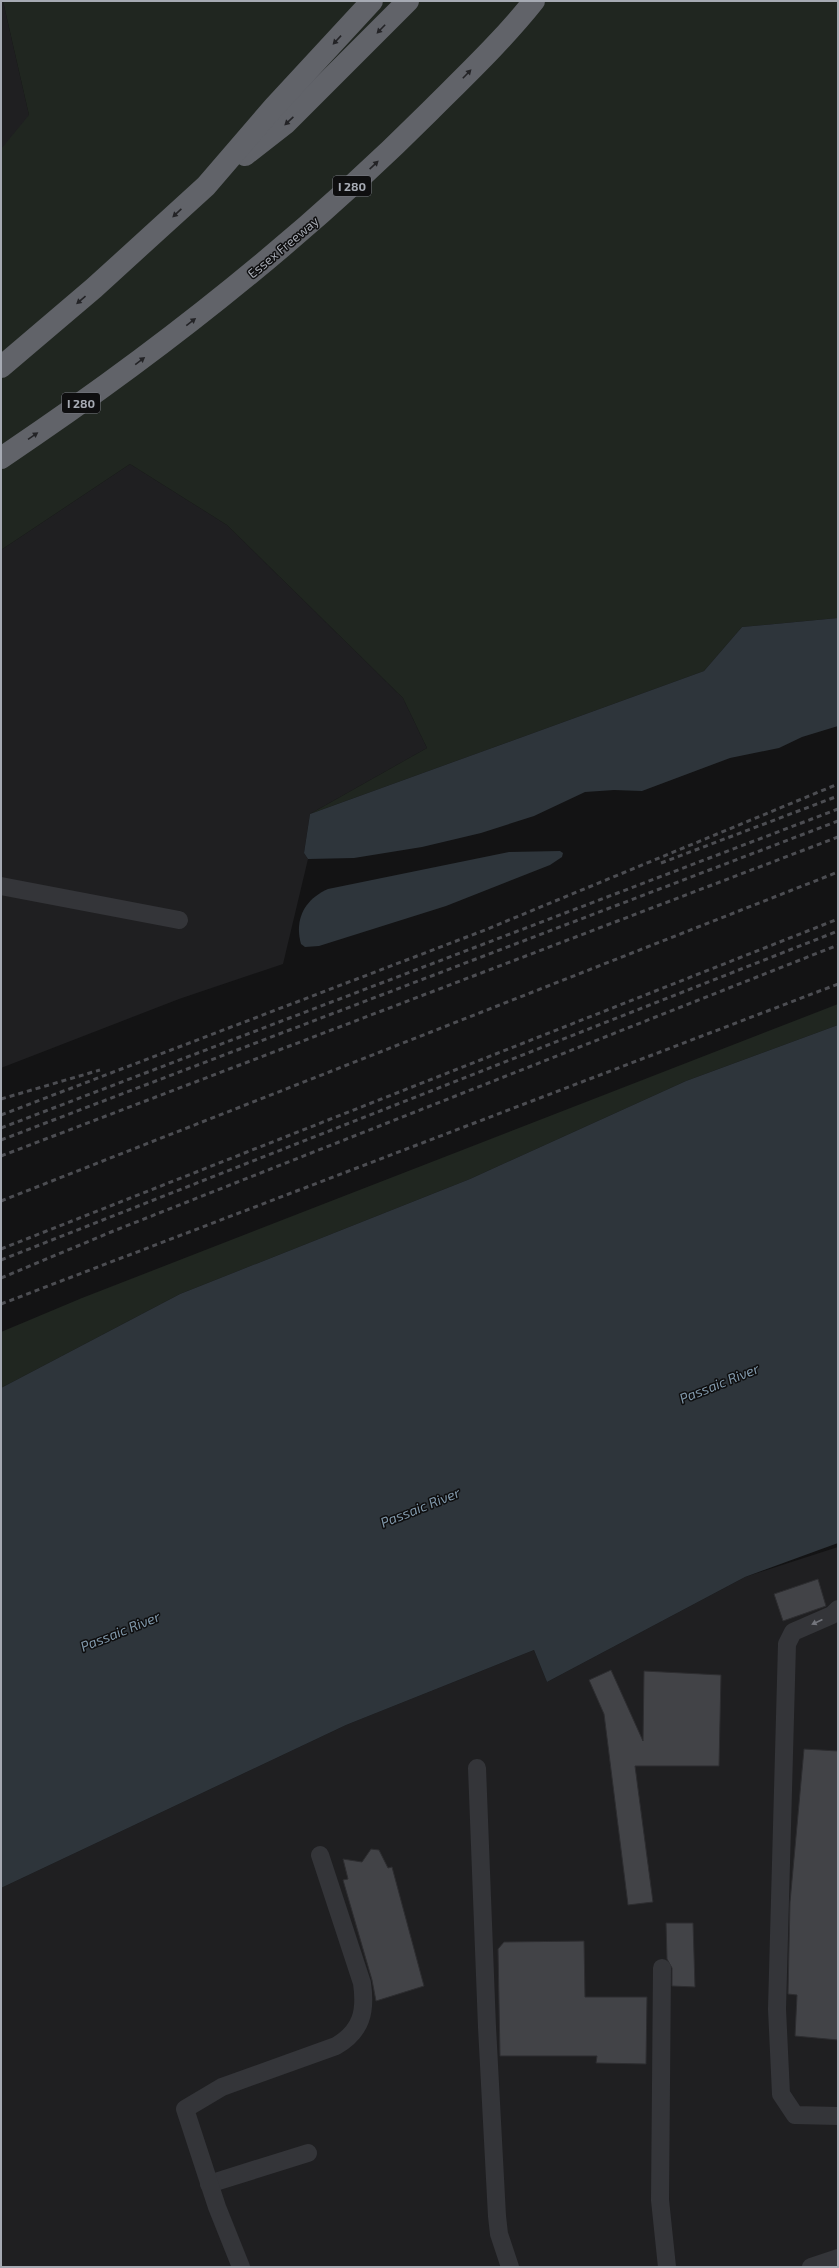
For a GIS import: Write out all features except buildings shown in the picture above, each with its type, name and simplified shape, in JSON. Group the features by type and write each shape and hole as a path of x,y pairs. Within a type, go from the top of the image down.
{"highway":[{"path":"206,186 274,107 372,1"},
{"path":"1,367 94,288 206,186 286,123 408,1"},
{"name":"Essex Freeway","path":"1,458 99,391 160,346 308,226 411,130 533,4"}],"street":[{"path":"1,886 179,920"},
{"path":"838,1609 832,1615 793,1632 787,1644 777,2009 781,2094 795,2115 838,2116"},
{"path":"477,1768 487,2027 497,2216 499,2234 510,2267"},
{"path":"241,2267 209,2184 185,2109 222,2087 336,2046 349,2038 360,2022 364,2002 362,1983 320,1855"},
{"path":"662,1968 660,2200 667,2267"},
{"path":"209,2184 308,2153"},
{"path":"811,2267 838,2258"}],"shaded area":[{"path":"1,1 3,1 29,115 1,223"},
{"path":"3,1 838,1 838,618 742,627 704,671 310,814 427,748 403,698 227,525 130,464 1,550 1,149 29,115"},
{"path":"130,464 227,525 403,698 427,748 310,814 304,853 308,859 283,964 179,999 1,1068 1,550"},
{"path":"838,1004 838,1025 686,1081 470,1179 180,1294 1,1388 1,1332 82,1298"},
{"path":"838,1547 838,2267 1,2267 1,1888 346,1725 534,1650 547,1682 745,1577"}],"water":[{"path":"838,618 838,726 802,737 779,748 730,758 642,791 614,790 585,792 534,816 481,833 422,847 354,858 308,859 304,853 310,814 704,671 742,627"},
{"path":"560,851 563,853 562,857 550,865 446,906 319,946 305,947 301,944 299,926 303,911 313,898 328,889 509,852"},
{"name":"Passaic River","path":"838,1025 838,1543 745,1577 547,1682 534,1650 346,1725 1,1888 1,1388 180,1294 470,1179 686,1081"}],"railway":[{"path":"1,1115 485,930 838,784"},
{"path":"661,863 838,796"},
{"path":"1,1128 838,809"},
{"path":"1,1140 838,821"},
{"path":"1,1156 838,837"},
{"path":"1,1201 838,872"},
{"path":"1,1249 838,919"},
{"path":"1,1260 838,931"},
{"path":"1,1278 111,1232 838,945"},
{"path":"1,1304 838,984"},
{"path":"1,1099 100,1070"}]}
